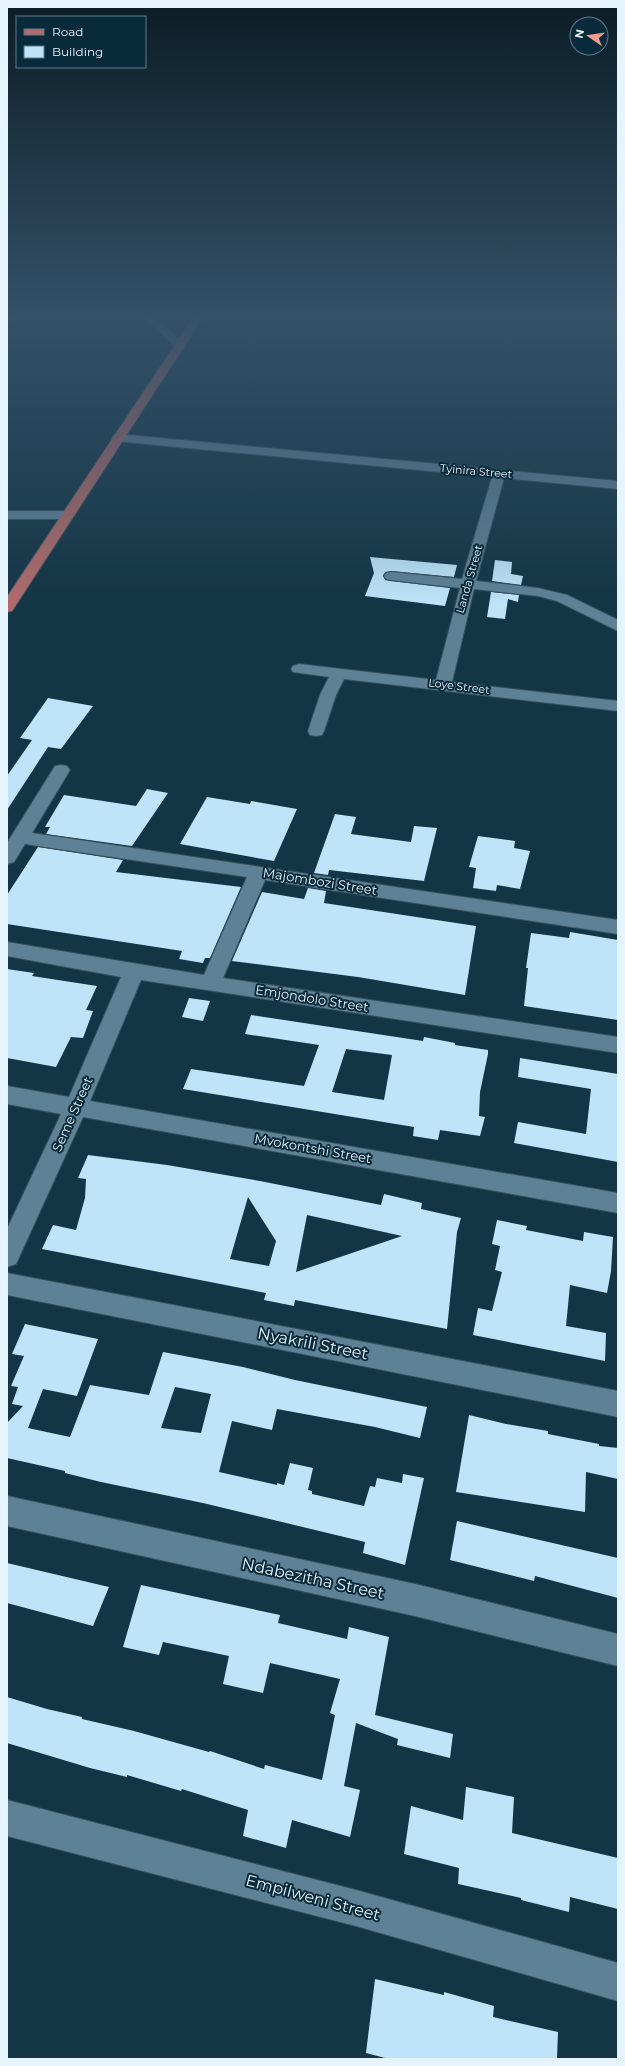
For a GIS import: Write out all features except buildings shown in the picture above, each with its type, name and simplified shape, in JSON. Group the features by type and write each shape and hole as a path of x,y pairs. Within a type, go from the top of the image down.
{"main road":[{"path":"7,608 135,412"}],"street":[{"name":"Tyinira Street","path":"118,438 618,485"},
{"name":"Landa Street","path":"443,684 458,620 499,474"},
{"path":"7,510 21,515"},
{"path":"7,515 68,515"},
{"path":"392,576 538,592 556,596 618,626"},
{"name":"Loye Street","path":"299,669 443,684 618,706"},
{"path":"316,731 328,695 338,674 342,673"},
{"path":"7,858 62,770"},
{"name":"Majombozi Street","path":"21,837 618,927"},
{"path":"211,982 260,872"},
{"name":"Emjondolo Street","path":"7,948 134,972 211,982 618,1045"},
{"name":"Seme Street","path":"7,1256 76,1107 134,972"},
{"name":"Mvokontshi Street","path":"7,1095 618,1203"},
{"name":"Nyakrili Street","path":"7,1284 618,1404"},
{"name":"Ndabezitha Street","path":"7,1511 415,1600 618,1650"},
{"name":"Empilweni Street","path":"7,1818 356,1908 618,1982"}]}
